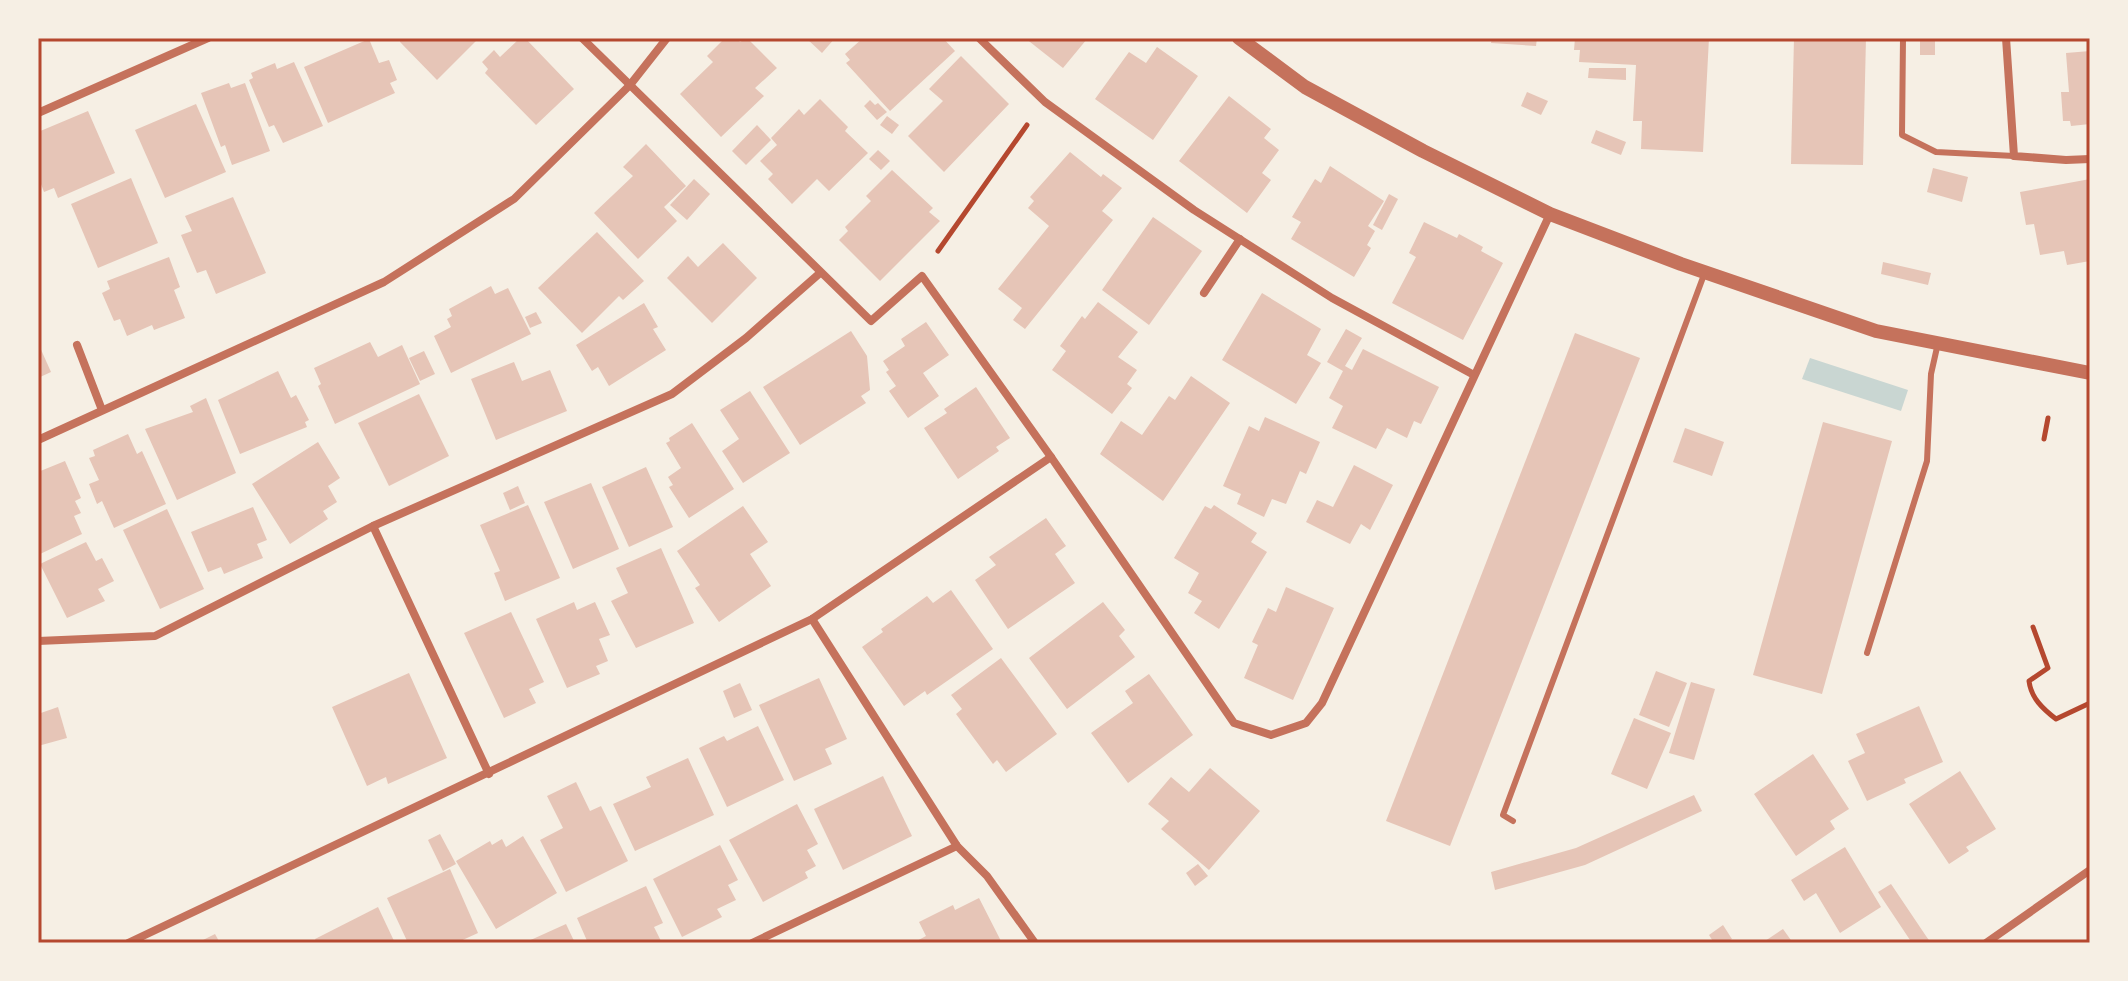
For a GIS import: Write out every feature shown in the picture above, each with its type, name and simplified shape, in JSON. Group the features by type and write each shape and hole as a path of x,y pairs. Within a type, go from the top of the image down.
{"street":[{"path":"38,113 208,38"},
{"path":"582,38 871,321 922,276 1234,723 1271,735 1306,723 1322,703 1550,214"},
{"path":"38,440 384,282 514,199 630,85 667,38"},
{"path":"979,38 1045,102 1194,210 1332,298 1474,375"},
{"path":"1239,38 1305,87 1423,151 1550,214 1876,331 2090,373"},
{"path":"2006,38 2014,156 2090,159"},
{"path":"1204,293 1240,239"},
{"path":"38,641 155,636 373,526 672,394 746,338 820,273"},
{"path":"77,345 102,410"},
{"path":"128,943 812,619 1051,457"},
{"path":"373,526 489,774"},
{"path":"812,619 957,846 987,876 1035,943"},
{"path":"752,943 957,846"},
{"path":"1986,943 2090,870"}],"lane":[{"path":"1903,38 1902,135 1936,152 2014,156"},
{"path":"1513,821 1503,815 1705,272"},
{"path":"1867,653 1927,461 1931,374 1938,343"}],"path":[{"path":"922,276 1045,102"},
{"path":"2044,439 2048,418"},
{"path":"2033,627 2048,668 2029,681 2031,691 2043,710 2056,719 2090,703"}],"shaded area":[{"path":"1810,358 1908,390 1901,411 1802,379"}],"building":[{"path":"400,38 479,38 437,80 400,42"},
{"path":"520,38 525,38 574,89 536,125 485,73 488,69 482,62 494,50 500,57"},
{"path":"725,38 737,38 740,42 747,38 777,68 755,88 764,96 721,137 680,94 713,62 707,56"},
{"path":"806,38 835,38 822,53"},
{"path":"863,38 943,38 955,51 890,111 846,63 850,60 845,54"},
{"path":"1025,38 1085,38 1087,39 1063,68"},
{"path":"1492,38 1537,38 1536,46 1491,43"},
{"path":"1575,38 1709,38 1703,152 1641,149 1642,121 1633,121 1636,65 1579,62 1580,50 1574,50"},
{"path":"1794,38 1866,38 1863,165 1791,164"},
{"path":"1920,38 1935,38 1935,55 1920,55"},
{"path":"369,39 379,63 389,60 397,80 390,83 395,93 328,123 304,67"},
{"path":"1157,47 1198,76 1153,140 1095,99 1129,52 1146,63"},
{"path":"2090,51 2090,124 2071,126 2070,121 2063,121 2061,92 2069,92 2066,53"},
{"path":"961,56 1009,104 944,172 908,136 943,101 929,89"},
{"path":"294,62 323,126 283,143 274,125 269,127 249,80 253,78 251,73 275,63 277,69"},
{"path":"1589,68 1626,68 1626,80 1588,78"},
{"path":"229,83 231,88 245,83 270,151 232,165 225,145 221,147 201,93"},
{"path":"1527,92 1548,101 1541,115 1521,106"},
{"path":"1229,96 1271,129 1264,138 1279,150 1262,173 1271,180 1247,213 1179,161"},
{"path":"820,99 848,127 845,131 868,153 829,191 817,179 792,204 768,179 773,174 760,161 777,145 771,138 799,109 804,115"},
{"path":"870,100 887,112 877,120 864,106"},
{"path":"196,104 226,172 165,198 135,130"},
{"path":"88,111 115,173 58,198 54,188 44,192 38,176 38,132"},
{"path":"887,116 899,125 892,134 880,125"},
{"path":"757,125 771,140 746,165 732,151"},
{"path":"1596,130 1626,142 1621,155 1591,143"},
{"path":"646,144 686,186 664,207 677,221 638,259 594,213 633,176 623,167"},
{"path":"878,150 890,161 881,170 869,159"},
{"path":"1070,152 1101,177 1103,174 1122,188 1102,211 1113,220 1025,329 1013,320 1022,308 998,289 1049,226 1028,208 1034,201 1030,197"},
{"path":"1330,166 1384,201 1368,226 1375,231 1367,245 1371,248 1354,277 1291,239 1301,222 1292,217 1315,179 1321,183"},
{"path":"1933,168 1968,177 1962,202 1927,192"},
{"path":"892,170 933,208 929,212 940,221 880,281 839,240 848,231 845,227 871,201 866,196"},
{"path":"131,178 158,243 98,268 71,204"},
{"path":"694,179 710,194 687,220 670,205"},
{"path":"2090,179 2090,261 2067,265 2064,251 2040,255 2034,224 2026,225 2020,192"},
{"path":"1389,194 1398,199 1382,230 1373,225"},
{"path":"233,197 266,273 216,294 206,270 197,273 181,235 192,231 185,216"},
{"path":"1153,217 1202,251 1149,325 1102,290"},
{"path":"1424,222 1457,238 1459,234 1503,263 1463,340 1392,303 1416,257 1409,253"},
{"path":"597,232 644,281 623,300 619,296 582,333 538,288"},
{"path":"723,243 757,278 712,323 667,278 688,256 698,267"},
{"path":"169,257 180,287 174,290 185,318 154,330 152,325 127,336 120,319 114,321 102,293 110,289 107,281"},
{"path":"1883,262 1931,273 1928,285 1881,274"},
{"path":"491,286 495,294 508,288 531,334 451,373 434,336 451,327 447,319 452,316 449,309"},
{"path":"1262,293 1321,329 1307,355 1321,363 1296,404 1222,360"},
{"path":"1098,302 1138,332 1118,357 1137,370 1127,384 1132,388 1112,414 1052,370 1066,351 1060,346 1082,316 1085,319"},
{"path":"644,303 658,327 653,329 666,350 609,386 598,367 592,371 576,345"},
{"path":"536,312 542,323 530,328 525,317"},
{"path":"926,322 949,355 923,373 939,396 908,418 889,391 896,386 886,372 889,370 883,361 905,346 901,339"},
{"path":"1346,329 1362,338 1345,366 1352,370 1363,349 1439,387 1421,424 1414,421 1407,438 1387,428 1376,449 1332,428 1343,406 1329,398 1343,371 1327,362"},
{"path":"851,331 867,356 870,390 861,396 866,403 800,445 763,387"},
{"path":"1575,333 1640,358 1450,846 1386,821"},
{"path":"370,342 378,357 402,345 420,384 335,424 318,386 321,384 314,368"},
{"path":"38,343 51,372 38,378"},
{"path":"424,351 435,374 420,381 409,358"},
{"path":"514,362 522,381 550,370 567,411 496,440 471,379"},
{"path":"278,371 291,398 296,395 309,420 305,422 307,427 240,454 218,400"},
{"path":"1191,376 1230,403 1163,501 1100,454 1121,421 1142,435 1169,396 1175,400"},
{"path":"976,387 1010,438 996,447 999,451 958,479 924,428 947,413 944,409"},
{"path":"750,391 790,453 743,483 722,451 739,439 720,410"},
{"path":"419,394 449,456 389,486 358,423"},
{"path":"206,398 236,473 177,500 145,429 193,412 190,406"},
{"path":"1265,417 1320,442 1306,474 1300,471 1286,504 1272,499 1264,517 1237,504 1241,494 1223,486 1249,426 1259,431"},
{"path":"1823,422 1892,441 1822,694 1753,675"},
{"path":"692,423 734,489 689,518 669,487 673,485 668,477 681,468 666,443"},
{"path":"1685,428 1724,442 1712,476 1673,462"},
{"path":"128,434 137,454 142,451 166,504 114,528 102,501 97,504 89,484 99,480 89,458 95,456 93,450"},
{"path":"318,442 340,478 328,486 337,502 323,511 328,519 290,544 252,484"},
{"path":"65,461 81,498 75,501 81,513 74,516 82,534 38,555 38,472"},
{"path":"1354,465 1393,485 1370,530 1361,524 1350,544 1306,522 1317,500 1333,507"},
{"path":"646,467 673,527 629,547 602,487"},
{"path":"591,483 619,549 573,569 544,502"},
{"path":"518,486 525,503 510,510 503,493"},
{"path":"528,505 560,578 505,601 494,573 500,571 480,525"},
{"path":"1214,505 1257,533 1251,542 1267,552 1219,629 1194,613 1202,601 1188,593 1199,573 1174,558 1205,506 1211,509"},
{"path":"743,506 768,542 750,554 771,586 719,622 695,588 700,585 677,551"},
{"path":"253,507 267,540 257,544 263,558 224,574 221,567 208,572 191,532"},
{"path":"167,509 204,589 160,609 123,530"},
{"path":"1046,518 1066,546 1055,554 1075,583 1008,629 975,580 996,565 989,557"},
{"path":"86,542 96,561 102,558 114,581 98,589 105,601 67,618 40,564"},
{"path":"661,548 694,623 636,648 611,601 628,593 616,568"},
{"path":"1286,587 1334,608 1293,700 1244,678 1258,645 1252,642 1268,608 1276,612"},
{"path":"951,590 993,649 927,695 925,691 904,706 862,647 883,632 881,629 927,596 933,603"},
{"path":"574,602 577,610 595,602 610,635 599,639 608,661 596,666 600,674 567,688 536,619"},
{"path":"1103,602 1125,630 1119,636 1135,657 1067,709 1029,658"},
{"path":"511,612 544,682 529,689 536,703 504,718 464,633"},
{"path":"1001,658 1057,734 1006,772 997,760 993,764 956,714 962,709 951,695"},
{"path":"1656,671 1687,683 1669,727 1639,715"},
{"path":"409,673 447,758 388,784 386,777 367,786 332,707"},
{"path":"1149,674 1193,735 1128,783 1091,733 1133,703 1125,691"},
{"path":"819,678 847,739 825,749 832,764 794,781 759,705"},
{"path":"1691,682 1715,689 1694,760 1669,753"},
{"path":"740,683 752,710 734,718 723,691"},
{"path":"1919,706 1943,762 1904,779 1906,783 1867,801 1848,761 1865,753 1856,734"},
{"path":"58,707 67,738 38,746 38,714"},
{"path":"1634,718 1671,733 1647,789 1611,774"},
{"path":"758,726 784,780 727,807 699,748 724,736 727,741"},
{"path":"1813,754 1849,809 1830,821 1835,829 1796,856 1754,794"},
{"path":"688,758 714,815 635,851 613,804 651,787 646,777"},
{"path":"1210,768 1260,811 1209,870 1161,829 1169,821 1148,804 1171,777 1189,792"},
{"path":"1960,771 1996,829 1966,847 1969,851 1949,864 1909,804"},
{"path":"883,776 912,836 843,870 814,809"},
{"path":"576,782 590,811 601,806 628,861 566,892 540,840 563,828 547,796"},
{"path":"1694,795 1702,811 1585,865 1495,890 1491,872 1576,848"},
{"path":"797,804 818,844 807,850 816,866 805,872 808,878 763,902 729,840"},
{"path":"440,834 456,864 443,871 428,840"},
{"path":"523,836 557,893 496,929 456,861 490,841 492,845 502,839 506,847"},
{"path":"720,845 738,880 728,885 736,900 717,909 722,917 682,937 653,879"},
{"path":"1845,847 1881,907 1840,933 1816,893 1804,901 1791,880"},
{"path":"1198,864 1208,876 1195,886 1186,873"},
{"path":"450,869 478,933 456,943 408,943 387,898"},
{"path":"1891,884 1931,943 1912,943 1878,892"},
{"path":"646,886 663,923 654,927 662,943 588,943 577,918"},
{"path":"979,898 1002,943 913,943 926,936 919,922 953,905 955,910"},
{"path":"378,907 395,943 317,943 315,939"},
{"path":"566,924 575,943 524,943"},
{"path":"1723,925 1732,939 1714,943 1709,935"},
{"path":"1783,929 1793,943 1762,943"},
{"path":"215,934 220,943 197,943"}]}
